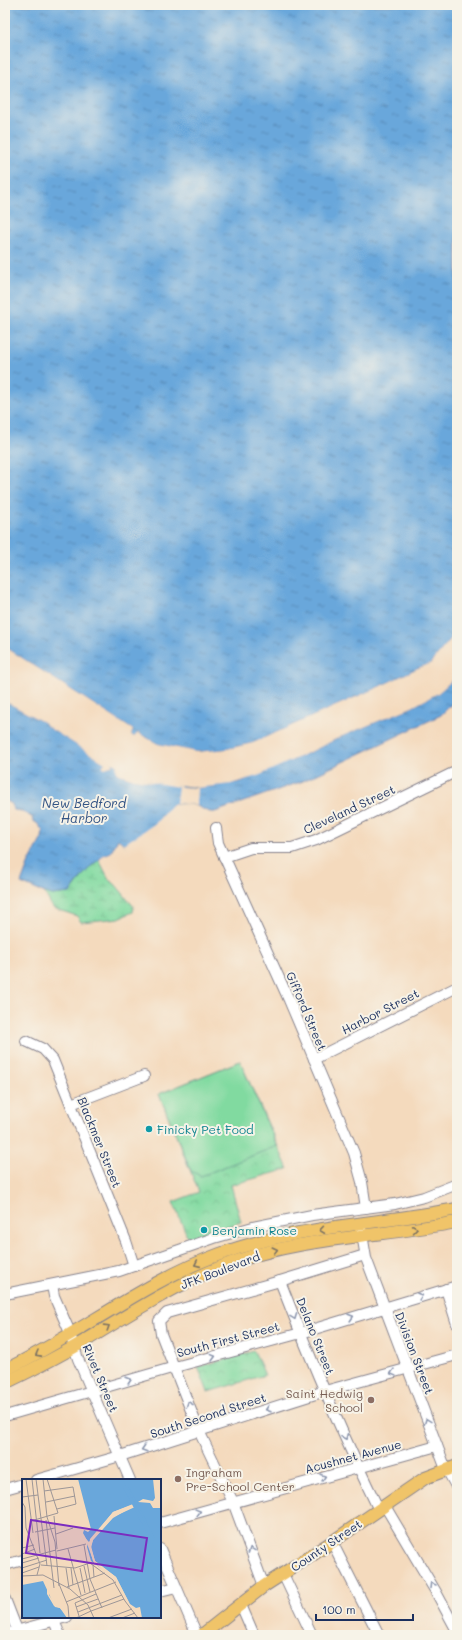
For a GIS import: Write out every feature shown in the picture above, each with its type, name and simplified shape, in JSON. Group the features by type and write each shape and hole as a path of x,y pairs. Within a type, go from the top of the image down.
{"main road":[{"name":"JFK Boulevard","path":"5,1383 35,1369 154,1285 219,1254 282,1236 457,1209"},
{"name":"JFK Boulevard","path":"5,1370 72,1342 193,1278 223,1266 285,1248 457,1222"},
{"name":"County Street","path":"202,1635 264,1586 332,1542 425,1478 452,1468"}],"street":[{"name":"Cleveland Street","path":"224,857 251,848 292,848 316,840 457,771"},
{"name":"Gifford Street","path":"216,828 218,843 289,1000 354,1153 362,1182 366,1208"},
{"name":"Harbor Street","path":"314,1059 457,987"},
{"name":"Blackmer Street","path":"26,1041 43,1049 53,1060 126,1241 134,1266"},
{"path":"71,1104 144,1076"},
{"path":"5,1294 90,1278 134,1266 252,1226 294,1218 409,1201 436,1193 457,1184"},
{"name":"Division Street","path":"360,1224 364,1255 437,1446 452,1468 457,1488"},
{"path":"264,1586 233,1502 199,1431 161,1334 158,1321 167,1313 280,1281 364,1255"},
{"name":"Delano Street","path":"280,1281 325,1391 359,1468 457,1631"},
{"name":"Rivet Street","path":"52,1284 54,1296 72,1342 130,1479"},
{"name":"South First Street","path":"5,1416 175,1367 301,1333 457,1286"},
{"path":"446,1289 457,1324"},
{"name":"South Second Street","path":"40,1479 120,1456 325,1391 408,1369 457,1354"},
{"name":"Acushnet Avenue","path":"161,1523 437,1446"},
{"path":"5,1489 22,1484"},
{"path":"332,1542 379,1635"},
{"path":"161,1551 197,1635"},
{"path":"5,1565 22,1560"},
{"path":"283,1574 312,1635"},
{"path":"161,1591 176,1586"},
{"path":"5,1599 17,1630"},
{"path":"241,1605 254,1635"},
{"path":"5,1634 64,1618"},
{"path":"54,1621 60,1635"}],"green space":[{"path":"99,860 110,881 115,884 134,907 133,912 119,918 81,922 77,916 53,908 44,892 52,895 70,893 86,871"},
{"path":"240,1061 288,1169 231,1185 241,1222 188,1238 173,1202 199,1192 159,1094"},
{"path":"240,1061 277,1146 201,1176 191,1171 159,1094"},
{"path":"254,1351 265,1375 208,1392 198,1367"}],"water":[{"path":"5,5 457,5 457,629 430,664 418,668 253,743 227,749 197,752 158,744 138,733 134,737 131,735 133,730 5,647"},
{"name":"New Bedford Harbor","path":"457,676 457,701 441,715 303,781 215,812 208,811 191,804 171,805 169,814 127,847 118,839 111,852 103,855 93,864 70,893 52,895 21,883 29,862 42,838 43,831 38,824 32,820 33,818 22,811 14,810 12,804 5,800 5,701 43,722 51,729 106,763 102,766 111,766 113,763 117,765 117,773 134,779 197,788 240,782 310,752 340,737 412,707 438,693"}],"pier":[{"path":"457,629 457,633 452,641 431,666 418,670 382,688 253,745 228,751 197,754 158,746 138,736 135,739 130,737 129,735 131,731 5,650 5,647 133,730 131,735 134,737 138,733 158,744 197,752 227,749 253,743 418,668 430,664"},
{"path":"457,674 457,676 438,693 412,707 340,737 260,775 231,784 197,788 196,786 239,780 259,773 339,735 411,706 437,691"},
{"path":"5,699 44,720 52,727 107,761 106,765 113,761 116,762 119,765 118,771 144,780 175,783 182,787 197,788 196,805 176,803 178,787 134,779 117,773 117,765 113,763 111,766 105,768 102,766 105,763 51,729 43,722 5,701"},
{"path":"176,803 170,815 156,831 136,846 128,849 118,839 124,844 156,823 171,805"}],"place":[{"name":"Finicky Pet Food","path":"149,1129"},
{"name":"Benjamin Rose","path":"204,1230"},
{"name":"Saint Hedwig School","path":"371,1400"},
{"name":"Ingraham Pre-School Center","path":"178,1479"}]}
